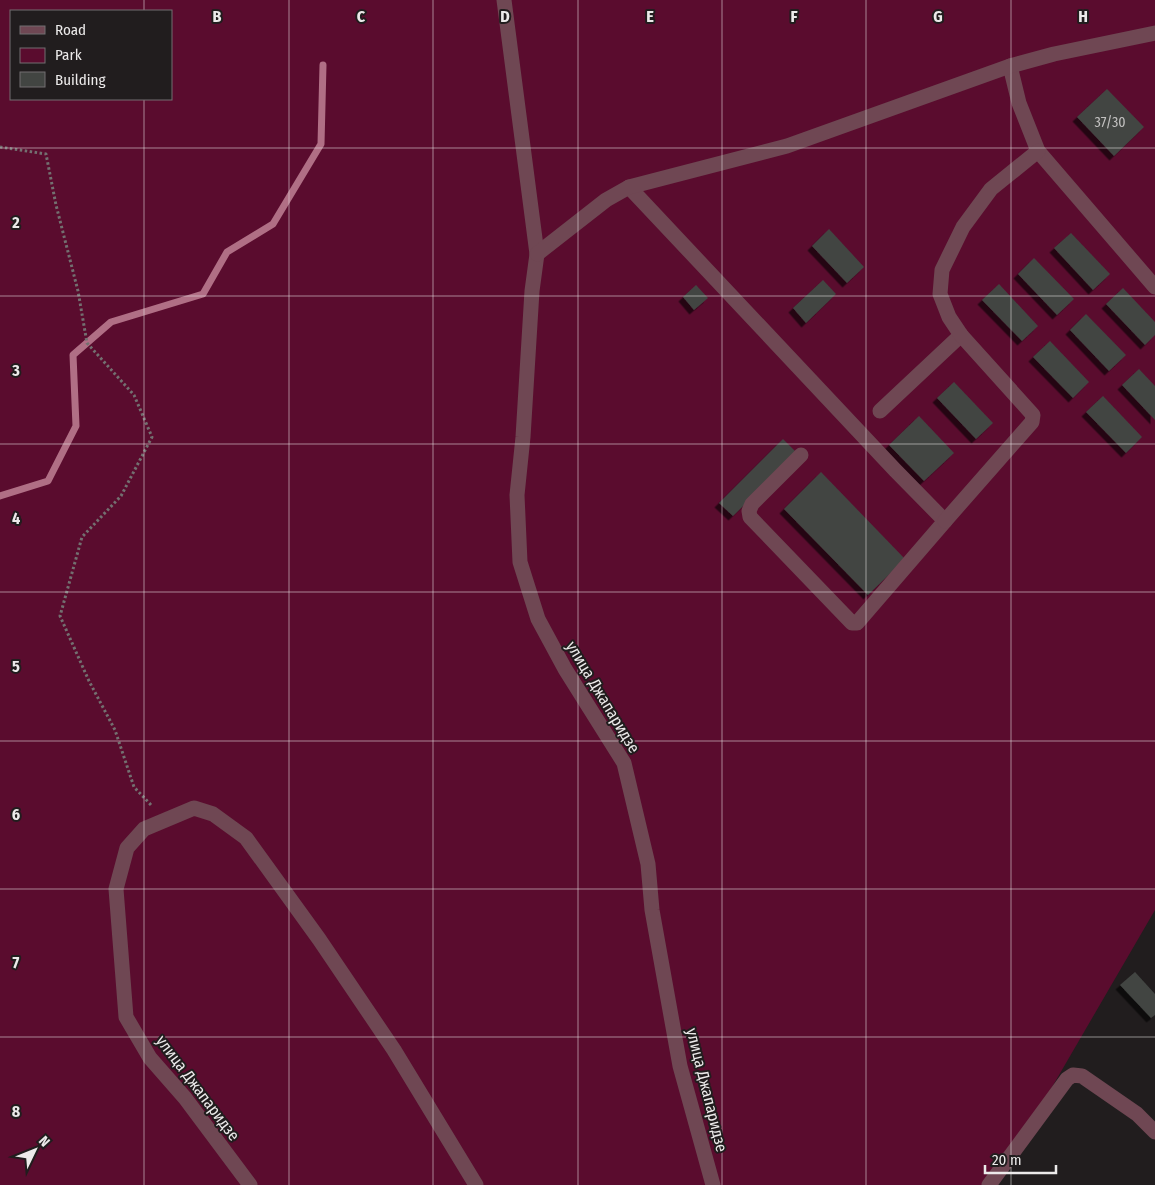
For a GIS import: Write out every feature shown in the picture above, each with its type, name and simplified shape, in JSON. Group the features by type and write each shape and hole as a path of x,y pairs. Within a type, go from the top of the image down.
{"street":[{"name":"улица Джапаридзе","path":"504,0 536,254 517,495 520,562 538,620 565,669 624,763 648,864 652,910 680,1066 713,1185"},
{"path":"536,254 606,200 629,187 787,146 1010,66 1054,54 1155,33"},
{"path":"1010,66 1019,103 1038,151 1155,287"},
{"path":"801,455 752,504 749,510 750,517 852,624 857,623 1032,422 1033,415 961,335 949,317 940,294 942,270 963,226 990,189 1038,151"},
{"path":"629,187 901,477 945,521"},
{"path":"880,411 961,335"},
{"name":"улица Джапаридзе","path":"250,1185 185,1098 150,1058 126,1017 116,890 127,848 144,829 194,808 213,814 246,838 319,939 394,1050 476,1185"},
{"path":"989,1185 1067,1079 1073,1075 1082,1076 1090,1081 1137,1114 1155,1132"}],"path":[{"path":"0,148 46,154 56,204 78,291 88,343 134,395 152,437 122,496 82,537 60,616 89,681 116,730 134,787 165,819"}],"green space":[{"path":"0,0 1155,0 1155,910 995,1185 0,1185"}],"building":[{"path":"1107,89 1144,127 1114,156 1077,117"},
{"path":"829,229 864,267 847,283 812,246"},
{"path":"1071,233 1110,274 1093,290 1054,248"},
{"path":"1034,258 1074,299 1057,315 1018,274"},
{"path":"823,280 836,294 806,323 793,308"},
{"path":"999,284 1038,326 1022,341 982,300"},
{"path":"696,285 708,298 694,310 683,297"},
{"path":"1123,288 1155,322 1155,335 1145,345 1106,304"},
{"path":"1086,314 1126,355 1109,371 1070,330"},
{"path":"1050,341 1089,382 1073,398 1033,357"},
{"path":"1139,369 1155,386 1155,420 1122,385"},
{"path":"954,382 993,423 976,439 937,398"},
{"path":"1103,396 1142,437 1126,453 1086,412"},
{"path":"919,416 954,453 924,481 889,445"},
{"path":"783,439 797,453 733,516 719,503"},
{"path":"821,472 905,559 868,595 784,509"},
{"path":"1135,972 1155,994 1155,1015 1151,1018 1120,985"}],"waterway":[{"path":"0,496 48,481 76,426 73,355 111,322 203,294 227,252 273,224 321,144 323,65"}]}
